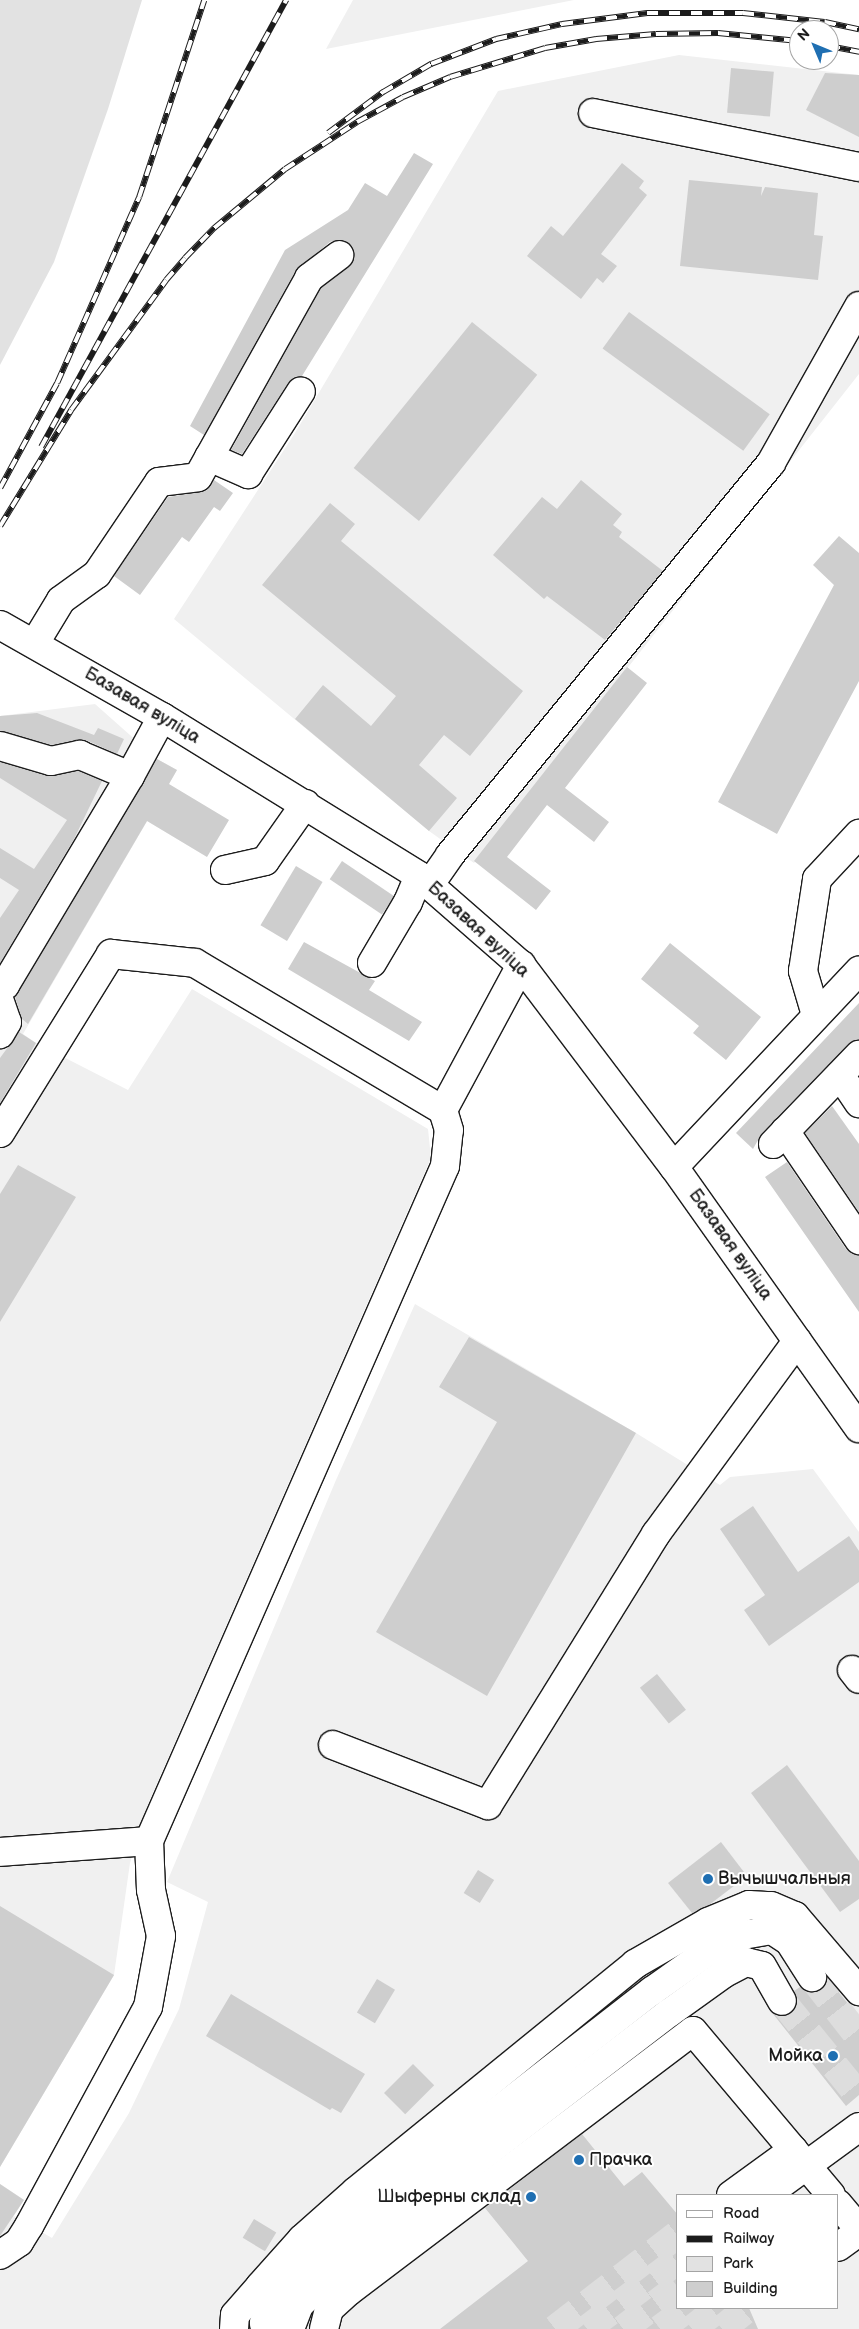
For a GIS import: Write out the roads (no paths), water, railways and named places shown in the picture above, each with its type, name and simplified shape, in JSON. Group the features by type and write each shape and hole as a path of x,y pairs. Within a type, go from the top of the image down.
{"street":[{"path":"593,113 859,167"},
{"path":"35,643 61,600 97,574 159,482 198,477 310,278 339,255"},
{"path":"372,963 408,902 424,880 450,856 771,463 859,306"},
{"path":"209,457 248,474 300,391"},
{"name":"Базавая вуліца","path":"0,625 35,643 162,717 305,804 424,880 521,965 674,1167 859,1428"},
{"path":"0,1034 7,1022 1,992 130,776 162,717"},
{"path":"0,746 52,761 80,755 130,776"},
{"path":"225,870 265,861 305,804"},
{"path":"816,1015 803,972 817,879 859,834"},
{"path":"0,1133 111,954 195,963 443,1110 449,1130 445,1166 149,1841 151,1890 161,1936 148,2007 29,2226 19,2242 0,2255"},
{"path":"443,1110 521,965"},
{"path":"674,1167 859,971"},
{"path":"859,1055 779,1138 859,1240"},
{"path":"840,1075 859,1103"},
{"path":"333,1745 488,1805 656,1534 797,1341"},
{"path":"0,1852 149,1841"},
{"path":"234,2329 235,2315 260,2286 302,2239 356,2191 635,1964 708,1922 749,1905 772,1906 795,1916 859,1991"},
{"path":"265,2329 264,2323 278,2291 336,2236 644,1997 710,1950 743,1935 772,1930 789,1941 812,1977"},
{"path":"290,2329 299,2305 352,2256 669,2013 723,1974 746,1962 762,1966 782,2001"},
{"path":"324,2329 329,2309 349,2291 694,2032 825,2194"},
{"path":"831,2194 859,2127"}],"tunnel":[{"path":"812,1977 859,2037"},
{"path":"782,2001 859,2096"},
{"path":"555,2329 676,2236"},
{"path":"587,2329 676,2262"},
{"path":"623,2329 676,2289"},
{"path":"660,2329 687,2309"},
{"path":"692,2329 718,2309"},
{"path":"722,2329 747,2309"}],"railway":[{"path":"0,488 57,383 139,197 204,0"},
{"path":"41,447 286,0"},
{"path":"328,133 383,92 431,64 496,39 562,24 647,13 743,13 825,22 859,29"},
{"path":"0,526 71,410 166,280 185,258 214,228 285,169 357,122 403,97 450,77 545,48 596,39 656,34 718,33 789,40"},
{"path":"839,48 859,52"}],"place":[{"name":"Вычышчальныя","path":"708,1879"},
{"name":"Мойка","path":"833,2056"},
{"name":"Прачка","path":"579,2160"},
{"name":"Шыферны склад","path":"531,2197"}]}
